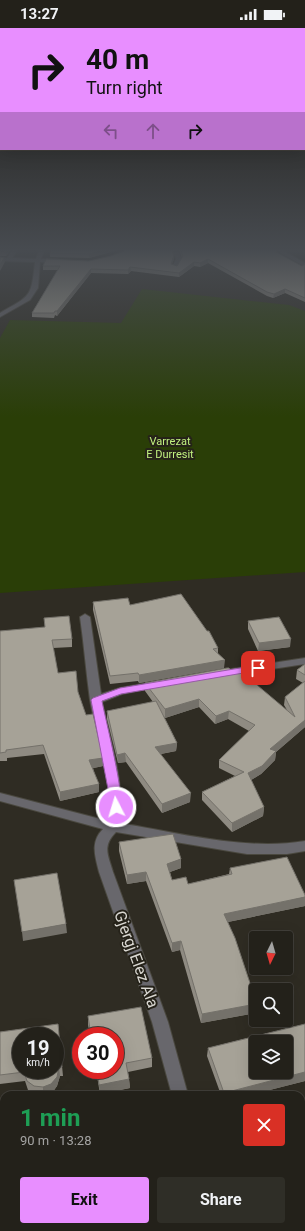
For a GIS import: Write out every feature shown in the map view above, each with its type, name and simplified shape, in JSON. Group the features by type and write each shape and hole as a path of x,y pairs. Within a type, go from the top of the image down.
{"street":[{"path":"0,314 18,304"},
{"path":"84,617 96,700 114,787 116,807 113,827"},
{"path":"211,675 305,661"},
{"path":"96,700 120,691 165,683"},
{"path":"0,797 113,827 247,849 287,849 305,846"},
{"name":"Gjergj Elez Ala","path":"113,827 102,837 100,850 106,872 160,1022 179,1091"}],"green space":[{"name":"Varrezat E Durresit","path":"133,304 281,304 289,305 305,311 305,572 0,593 0,338 10,320 121,323"}],"building":[{"path":"37,304 63,304 54,313 32,313"},
{"path":"181,594 207,631 209,631 218,648 213,649 225,660 139,675 138,673 110,676 93,602 128,598 130,605"},
{"path":"69,616 72,639 52,640 58,673 76,671 78,692 86,715 93,714 103,758 89,760 99,784 60,792 43,745 6,750 6,752 0,753 0,631 45,627 44,618"},
{"path":"279,617 291,639 259,643 248,621"},
{"path":"305,664 305,675 297,670"},
{"path":"229,668 232,672 238,669 295,717 285,697 305,681 305,720 270,749 276,751 262,766 248,773 264,807 232,823 202,792 244,772 219,760 255,725 229,711 216,716 199,699 165,709 145,683"},
{"path":"156,701 177,743 155,747 191,793 162,804 125,753 117,755 107,711"},
{"path":"173,834 181,859 167,864 172,880 186,877 188,884 232,874 230,868 287,857 305,897 224,914 235,938 250,983 249,1005 202,1014 181,941 172,943 146,872 127,875 119,842"},
{"path":"57,873 66,924 22,932 14,880"},
{"path":"141,1007 152,1058 126,1063 129,1079 99,1085 98,1079 124,1079 124,1027 90,1027 88,1016"},
{"path":"58,1024 58,1027 36,1027"},
{"path":"305,1024 305,1072 293,1075 293,1035 261,1035"},
{"path":"12,1030 12,1074 0,1075 0,1032"},
{"path":"249,1038 249,1079 278,1079 232,1091 223,1091 208,1048"},
{"path":"26,1079 55,1079 51,1084 43,1087 34,1086"}],"route":[{"path":"116,807 114,787 96,700 120,691 226,672 258,668"}]}
